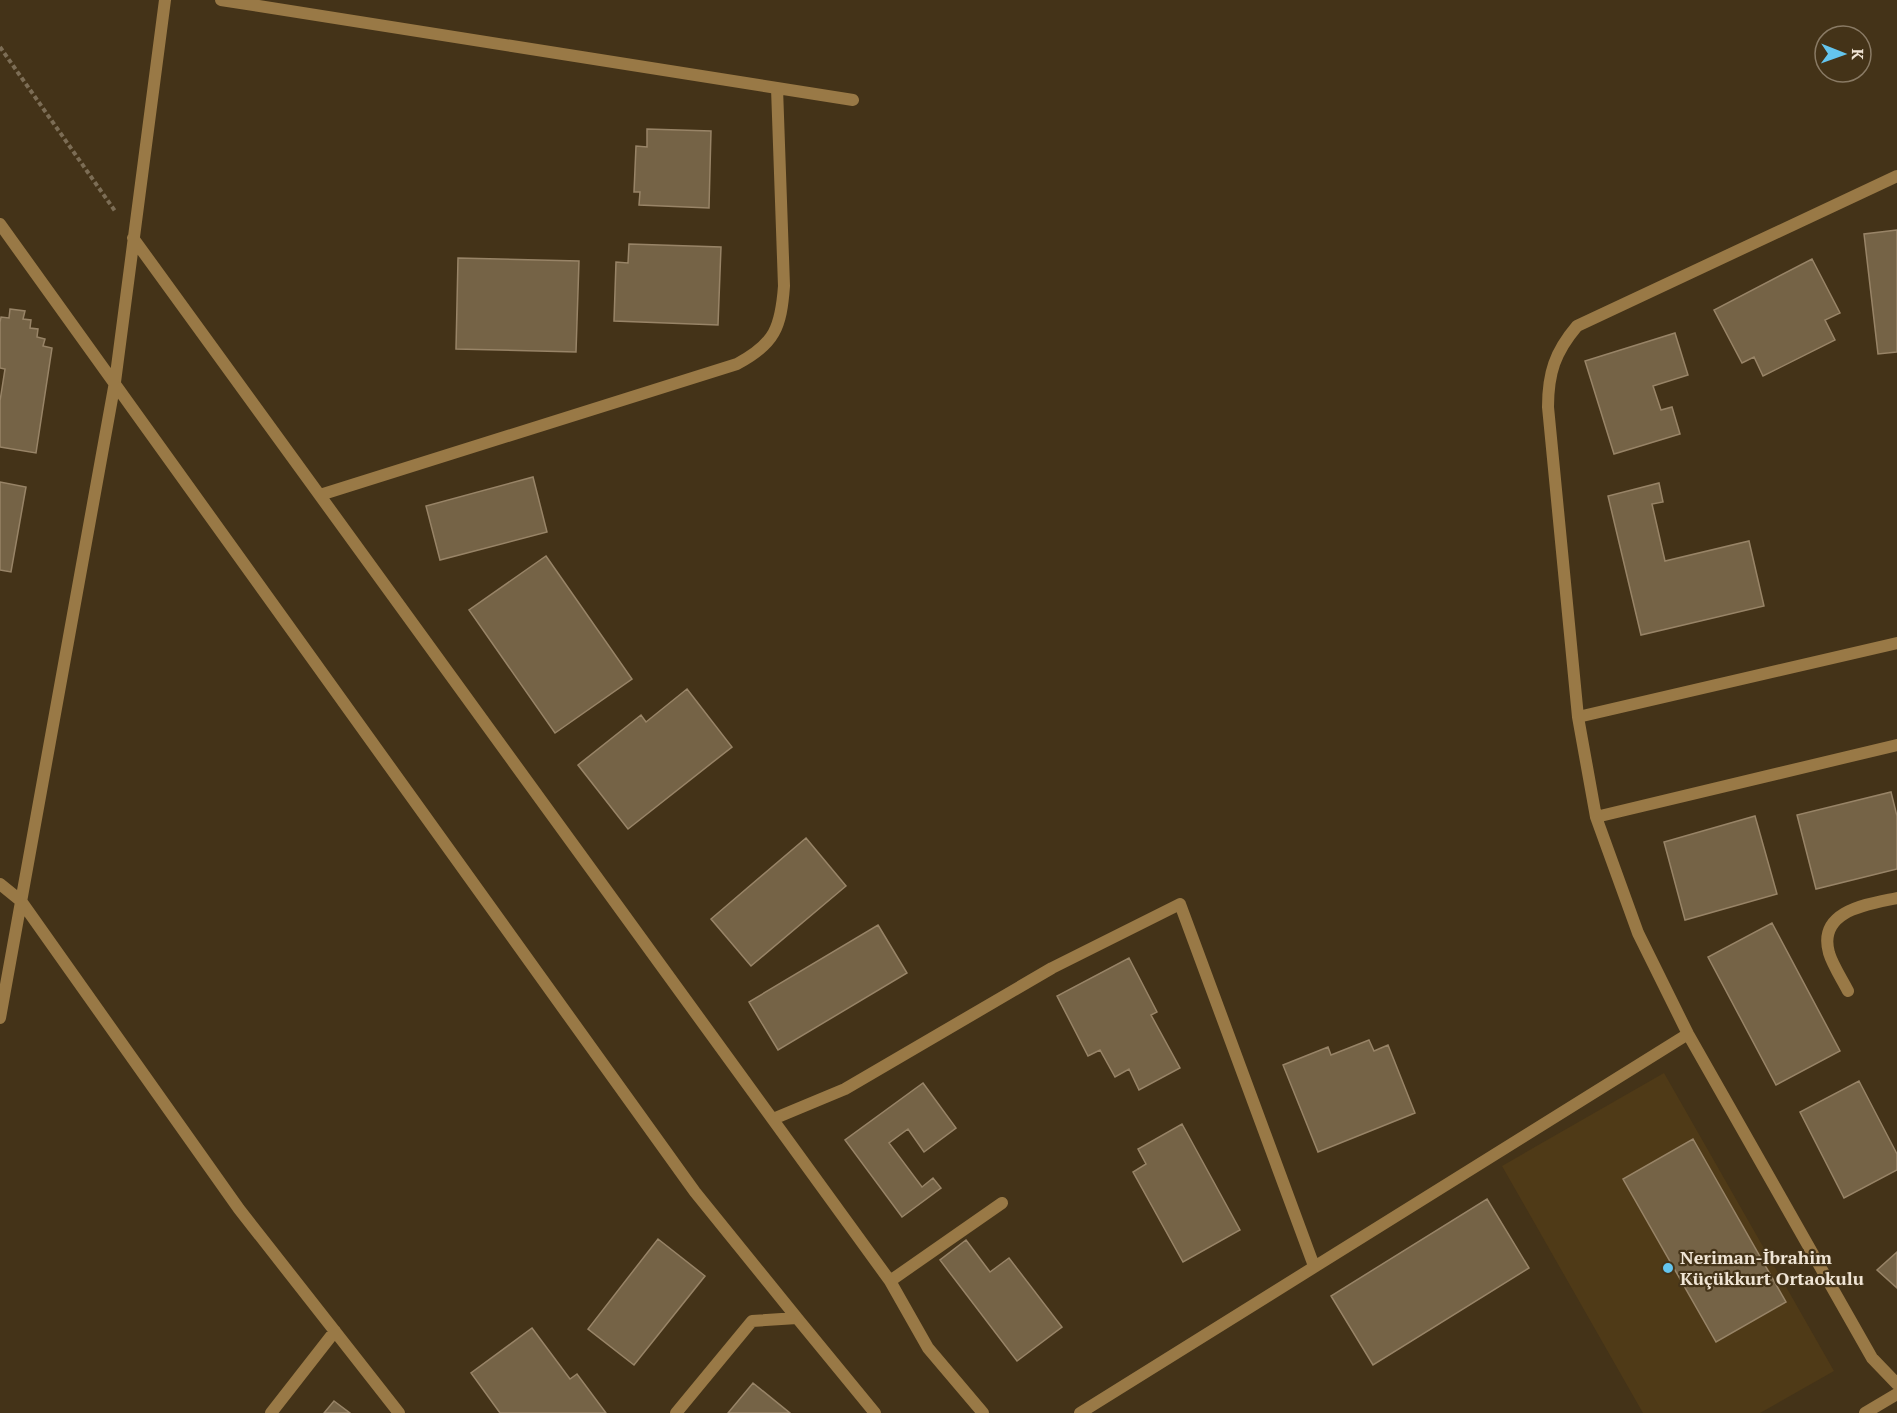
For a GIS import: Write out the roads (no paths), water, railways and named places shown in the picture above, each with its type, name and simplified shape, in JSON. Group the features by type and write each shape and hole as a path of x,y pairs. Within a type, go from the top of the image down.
{"street":[{"path":"0,1018 115,382 165,0"},
{"path":"221,0 853,100"},
{"path":"320,495 737,364 755,355 769,343 782,312 784,286 777,88"},
{"path":"1897,176 1576,326 1553,359 1548,381 1548,407 1578,717 1596,818 1638,933 1688,1034 1872,1358 1897,1384"},
{"path":"0,224 695,1191 874,1413"},
{"path":"134,238 890,1281 928,1347 983,1413"},
{"path":"1578,717 1897,643"},
{"path":"1596,818 1897,745"},
{"path":"0,884 21,901 239,1209 399,1413"},
{"path":"1848,991 1829,952 1828,939 1833,926 1848,910 1897,898"},
{"path":"773,1119 845,1089 1052,968 1180,904 1314,1266"},
{"path":"1080,1413 1688,1034"},
{"path":"890,1281 1002,1203"},
{"path":"676,1413 752,1321 797,1318"},
{"path":"271,1413 335,1331"},
{"path":"1865,1413 1897,1395"}],"place":[{"name":"Neriman-İbrahim Küçükkurt Ortaokulu","path":"1668,1268"}]}
